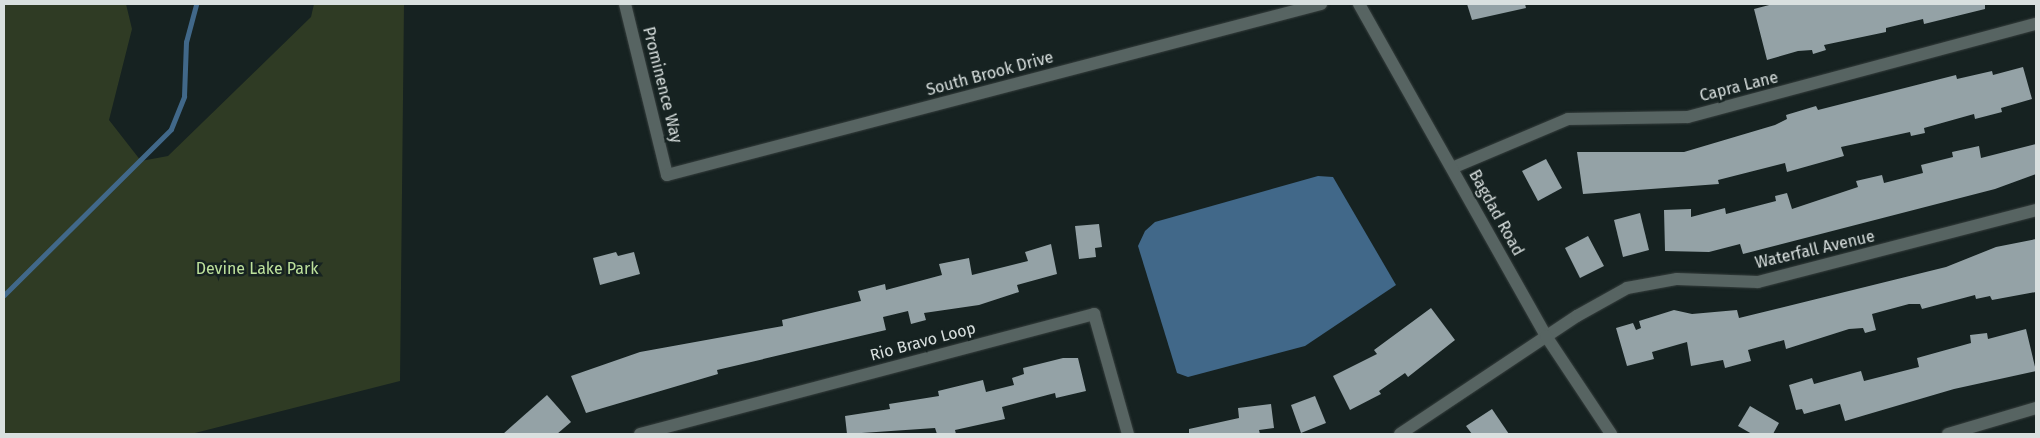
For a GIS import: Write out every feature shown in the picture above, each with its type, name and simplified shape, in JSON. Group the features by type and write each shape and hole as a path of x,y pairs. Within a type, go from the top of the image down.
{"street":[{"name":"Prominence Way","path":"625,4 667,175"},
{"name":"South Brook Drive","path":"667,175 1321,4"},
{"name":"Bagdad Road","path":"1359,4 1546,336 1610,434"},
{"name":"Capra Lane","path":"1452,168 1568,118 1688,117 2036,24"},
{"name":"Waterfall Avenue","path":"1404,433 1546,336 1610,295 1646,283 1677,279 1758,282 2036,210"},
{"name":"Rio Bravo Loop","path":"640,434 1094,314 1128,434"},
{"path":"1948,434 2036,410"}],"green space":[{"name":"Devine Lake Park","path":"4,4 126,4 132,29 109,120 141,161 168,156 311,17 314,4 404,4 400,381 191,434 4,434"}],"water":[{"path":"1318,176 1333,177 1396,285 1305,346 1188,377 1177,373 1138,246 1145,231 1155,222"}],"building":[{"path":"1467,4 1525,4 1526,8 1472,20"},
{"path":"1773,4 1985,4 1985,9 1924,24 1923,19 1886,28 1886,32 1824,45 1826,50 1813,54 1812,50 1798,51 1767,60 1754,9"},
{"path":"2023,67 2032,99 2001,108 2002,112 1975,119 1974,114 1924,128 1925,133 1911,136 1910,132 1841,147 1844,156 1787,172 1785,163 1718,180 1719,184 1583,194 1577,152 1684,152 1775,125 1787,119 1786,115 1816,106 1818,110 1956,75 1957,79 1992,71 1993,75"},
{"path":"2036,144 2036,174 1995,189 1743,254 1740,244 1709,252 1665,251 1664,210 1691,209 1691,217 1725,208 1726,214 1776,201 1775,196 1787,193 1792,209 1858,187 1856,181 1882,175 1884,183 1923,173 1921,165 1953,157 1952,152 1979,146 1981,158"},
{"path":"1546,159 1562,188 1538,201 1522,171"},
{"path":"1640,213 1649,250 1623,257 1614,220"},
{"path":"1099,224 1102,247 1095,248 1096,257 1079,259 1075,226"},
{"path":"1588,236 1604,266 1580,278 1565,248"},
{"path":"2036,239 2036,292 1992,300 1990,296 1976,299 1975,295 1922,309 1920,304 1909,304 1872,314 1876,330 1865,333 1863,328 1849,329 1786,349 1784,340 1748,350 1751,361 1725,368 1723,360 1691,366 1687,342 1652,352 1654,359 1627,366 1616,328 1633,323 1636,330 1641,328 1639,321 1674,310 1692,314 1737,310 1739,318 1946,267 1996,247"},
{"path":"1051,244 1057,274 1017,285 1019,292 979,305 924,313 926,320 911,324 908,311 883,317 886,330 717,370 718,374 586,413 571,376 640,352 783,326 782,320 861,301 858,291 885,284 886,290 942,275 939,264 969,258 972,275 1028,261 1025,252"},
{"path":"616,252 618,256 634,252 640,274 600,285 593,258"},
{"path":"1431,308 1455,340 1408,377 1405,373 1379,391 1381,394 1350,410 1333,376 1377,354 1374,350"},
{"path":"2026,329 2036,371 1954,389 1845,421 1840,404 1804,414 1802,409 1796,410 1789,385 1812,378 1814,384 1861,371 1864,381 1919,367 1917,358 1971,343 1970,335 1987,333 1988,339"},
{"path":"1063,358 1078,358 1086,391 1056,398 1055,393 1002,407 1005,419 955,430 956,434 937,434 935,428 847,434 845,416 890,409 889,404 939,396 938,391 983,380 986,392 1014,385 1012,378 1024,374 1023,368"},
{"path":"547,395 571,422 557,434 503,434"},
{"path":"1315,396 1326,423 1301,433 1291,405"},
{"path":"1271,404 1274,428 1259,430 1260,434 1189,434 1189,429 1239,418 1238,408"},
{"path":"1750,406 1779,423 1773,434 1752,434 1738,426"},
{"path":"1492,409 1509,434 1472,434 1466,426"}],"waterway":[{"path":"4,295 171,129 184,96 186,42 196,4"}]}
